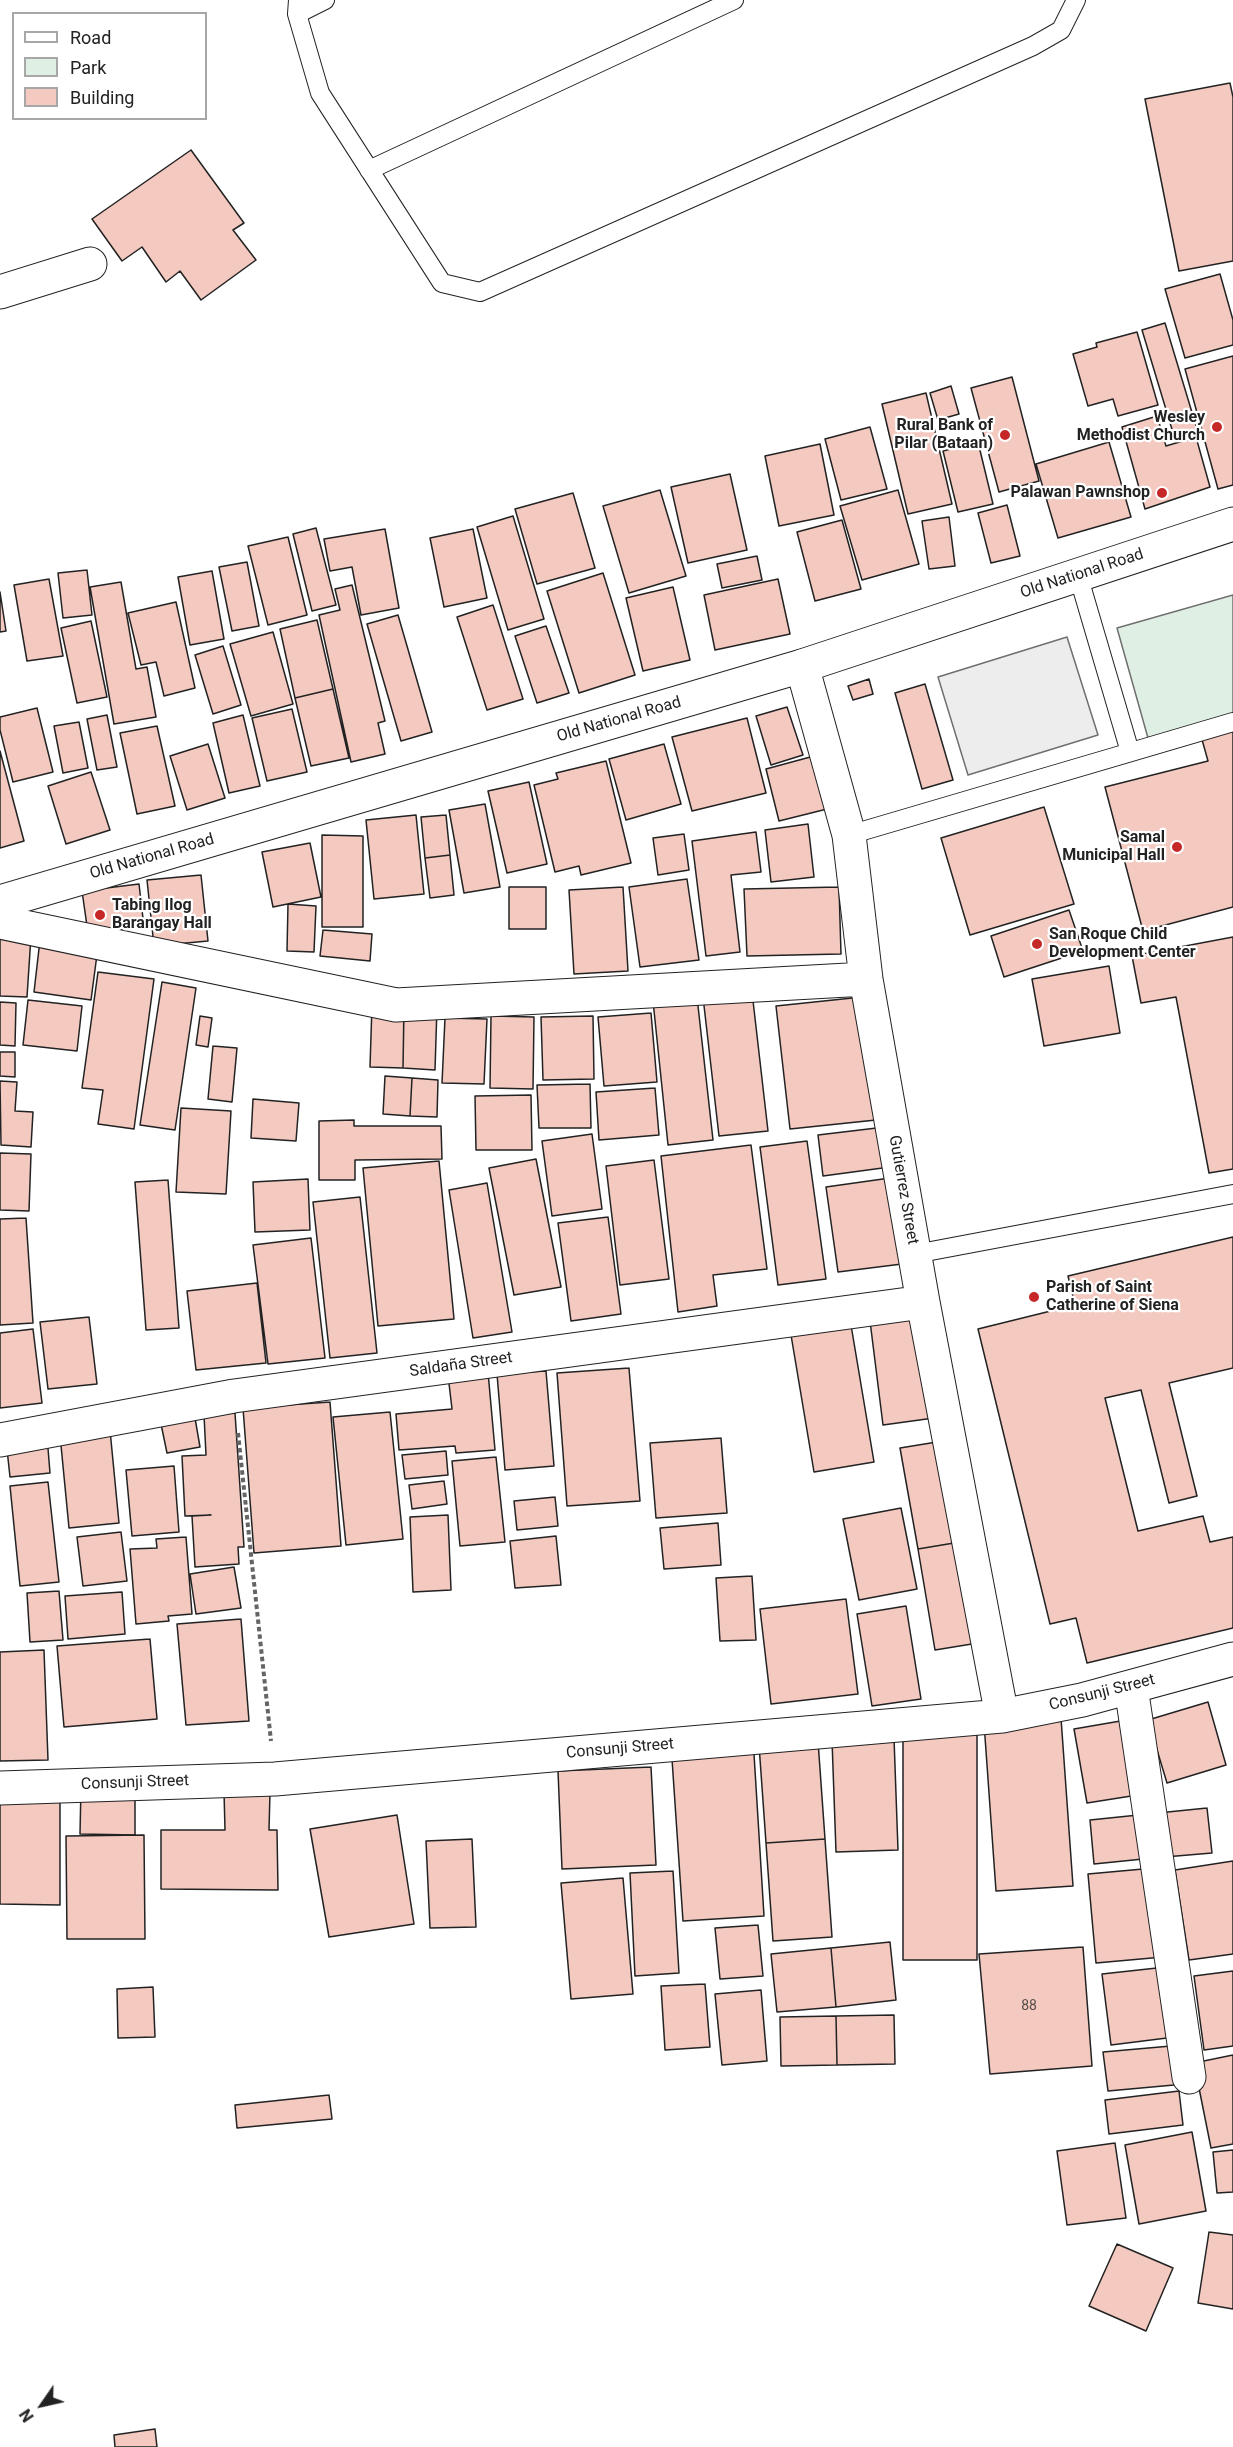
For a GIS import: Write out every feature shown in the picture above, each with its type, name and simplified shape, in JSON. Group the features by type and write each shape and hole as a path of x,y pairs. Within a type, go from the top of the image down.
{"street":[{"path":"0,292 90,264"},
{"name":"Old National Road","path":"0,902 802,666 1233,524"},
{"name":"Gutierrez Street","path":"802,666 849,835 866,979 923,1302 1002,1716"},
{"path":"0,922 396,1005 866,979"},
{"name":"Saldaña Street","path":"0,1440 234,1396 923,1302"},
{"name":"Consunji Street","path":"0,1788 275,1779 1002,1716 1082,1700 1233,1659"},
{"path":"1131,1687 1189,2078"}],"lane":[{"path":"326,0 297,7 320,93 442,283 480,292 1033,46 1061,30 1076,0"},
{"path":"369,170 734,0"},
{"path":"1078,575 1130,752"},
{"path":"849,835 1233,722"},
{"path":"915,1254 1233,1194"}],"path":[{"path":"234,1396 275,1779"}],"green space":[{"path":"1233,595 1233,714 1148,738 1117,628"}],"shaded area":[{"path":"1067,637 1098,735 968,775 938,677"}],"building":[{"path":"1230,83 1233,97 1233,261 1179,271 1145,99"},
{"path":"191,150 244,223 233,230 256,260 201,300 180,271 166,282 142,247 122,261 92,219"},
{"path":"1220,274 1233,320 1233,345 1185,358 1165,289"},
{"path":"1165,323 1197,429 1174,436 1142,330"},
{"path":"1137,332 1158,405 1118,416 1113,399 1088,406 1073,354 1097,347 1096,343"},
{"name":"Wesley Methodist Church","path":"1233,356 1233,485 1218,489 1185,369"},
{"name":"Rural Bank of Pilar (Bataan)","path":"1012,377 1039,481 999,492 971,388"},
{"path":"951,386 959,414 938,420 930,393"},
{"path":"926,393 952,504 908,514 882,404"},
{"path":"1157,416 1166,446 1196,437 1210,487 1145,509 1122,427"},
{"path":"870,427 887,489 841,500 825,439"},
{"path":"978,442 993,504 958,512 943,451"},
{"path":"1109,442 1131,517 1058,538 1036,464"},
{"path":"820,444 834,515 779,526 765,456"},
{"path":"730,474 747,550 688,563 671,487"},
{"path":"660,490 686,576 629,593 603,506"},
{"path":"898,490 919,564 862,580 840,506"},
{"path":"573,493 595,568 537,584 515,509"},
{"path":"1007,505 1020,556 991,563 978,513"},
{"path":"513,516 544,619 508,630 477,527"},
{"path":"949,517 955,566 929,569 922,521"},
{"path":"842,520 861,589 815,601 797,532"},
{"path":"316,528 336,605 312,611 293,534"},
{"path":"385,529 399,608 361,615 352,567 330,571 324,539"},
{"path":"473,529 487,598 444,607 430,538"},
{"path":"288,537 307,615 268,625 248,546"},
{"path":"757,556 762,580 722,588 717,564"},
{"path":"247,562 259,626 232,631 219,567"},
{"path":"87,570 92,615 63,618 58,573"},
{"path":"212,571 224,639 190,645 178,577"},
{"path":"603,573 635,675 579,693 547,591"},
{"path":"49,579 63,656 27,661 14,585"},
{"path":"778,579 790,634 715,650 704,595"},
{"path":"121,582 136,669 147,667 156,717 114,724 90,587"},
{"path":"352,585 385,721 378,723 385,754 351,762 319,615 340,610 335,589"},
{"path":"673,587 690,660 643,671 626,598"},
{"path":"0,592 6,631 0,632"},
{"path":"176,602 195,688 164,696 156,662 141,665 128,613"},
{"path":"493,605 523,699 487,710 457,617"},
{"path":"398,615 432,732 401,741 367,624"},
{"path":"317,620 333,689 295,698 280,629"},
{"path":"91,621 107,697 77,703 61,628"},
{"path":"546,626 569,693 537,703 515,636"},
{"path":"273,632 293,704 251,716 230,644"},
{"path":"223,646 241,705 213,714 195,655"},
{"path":"869,679 873,694 853,700 848,686"},
{"path":"925,684 953,780 922,789 895,693"},
{"path":"333,689 349,758 311,766 295,698"},
{"path":"787,707 803,755 771,765 756,716"},
{"path":"37,708 53,772 13,782 0,730 0,717"},
{"path":"292,709 307,772 267,781 252,718"},
{"path":"107,715 117,767 97,770 87,719"},
{"path":"243,715 260,786 229,793 213,723"},
{"path":"747,718 766,793 692,811 672,737"},
{"path":"79,722 88,768 63,773 54,726"},
{"path":"157,726 175,806 137,814 120,733"},
{"name":"Samal Municipal Hall","path":"1233,728 1233,907 1143,931 1105,787 1208,761 1201,736"},
{"path":"208,744 225,798 187,810 170,756"},
{"path":"664,744 681,804 626,820 609,759"},
{"path":"0,751 24,841 0,848"},
{"path":"814,756 827,809 779,821 766,769"},
{"path":"606,761 631,863 581,875 579,866 555,872 534,785 558,779 556,773"},
{"path":"91,772 110,830 66,844 48,786"},
{"path":"529,782 547,864 507,873 488,791"},
{"path":"485,804 500,887 464,893 449,810"},
{"path":"1044,807 1074,904 970,935 941,838"},
{"path":"416,815 424,894 374,899 366,820"},
{"path":"446,815 450,855 425,858 421,817"},
{"path":"808,824 814,877 771,882 765,830"},
{"path":"756,832 761,872 731,875 740,952 706,956 692,841"},
{"path":"684,834 689,870 658,875 653,838"},
{"path":"322,835 363,836 363,927 322,927"},
{"path":"310,843 321,897 273,907 262,852"},
{"path":"450,855 454,895 430,898 425,858"},
{"path":"201,875 208,941 154,946 147,880"},
{"path":"687,879 699,960 640,967 629,887"},
{"path":"139,884 144,927 88,933 82,891"},
{"path":"509,887 546,887 546,929 509,929"},
{"path":"623,887 628,971 574,974 569,890"},
{"path":"839,887 841,954 747,956 744,889"},
{"path":"288,904 316,906 314,952 287,951"},
{"name":"San Roque Child Development Center","path":"1069,910 1083,951 1004,977 991,936"},
{"path":"323,930 372,934 370,961 320,956"},
{"path":"0,934 31,936 27,997 0,996"},
{"path":"1233,937 1233,1169 1209,1173 1176,997 1141,1003 1132,956"},
{"path":"40,940 98,947 91,1000 34,992"},
{"path":"1109,966 1120,1033 1044,1046 1032,979"},
{"path":"98,972 154,979 134,1129 98,1124 103,1090 82,1088"},
{"path":"162,982 196,988 175,1130 140,1125"},
{"path":"752,992 768,1131 719,1136 703,997"},
{"path":"697,997 713,1140 668,1145 653,1001"},
{"path":"862,997 876,1120 790,1129 776,1006"},
{"path":"28,1000 82,1006 77,1051 23,1045"},
{"path":"0,1002 16,1003 15,1046 0,1045"},
{"path":"372,1005 404,1007 403,1068 370,1067"},
{"path":"404,1007 437,1007 435,1070 403,1068"},
{"path":"651,1013 657,1082 604,1086 598,1017"},
{"path":"200,1016 212,1018 208,1047 196,1045"},
{"path":"491,1016 534,1017 533,1089 490,1088"},
{"path":"593,1016 594,1079 543,1080 541,1017"},
{"path":"445,1018 487,1019 484,1084 442,1083"},
{"path":"213,1046 237,1048 232,1102 208,1099"},
{"path":"0,1052 15,1052 15,1077 0,1076"},
{"path":"385,1076 412,1078 410,1116 383,1114"},
{"path":"412,1078 438,1080 437,1117 410,1116"},
{"path":"0,1081 17,1082 15,1111 33,1112 31,1147 1,1145"},
{"path":"590,1084 591,1128 539,1128 537,1085"},
{"path":"655,1088 659,1135 599,1140 596,1092"},
{"path":"531,1095 532,1150 476,1150 475,1096"},
{"path":"253,1099 299,1103 296,1141 251,1138"},
{"path":"181,1108 231,1111 226,1194 176,1192"},
{"path":"354,1120 354,1126 441,1126 442,1159 355,1160 355,1180 319,1180 319,1121"},
{"path":"885,1127 890,1167 823,1176 818,1135"},
{"path":"592,1134 602,1209 552,1216 542,1141"},
{"path":"807,1141 826,1279 778,1285 760,1147"},
{"path":"751,1145 767,1269 713,1275 717,1306 678,1312 661,1156"},
{"path":"0,1153 31,1154 29,1211 0,1210"},
{"path":"536,1159 561,1287 514,1295 489,1168"},
{"path":"654,1160 669,1279 620,1285 606,1166"},
{"path":"439,1161 454,1319 378,1326 363,1168"},
{"path":"890,1178 902,1264 838,1272 826,1187"},
{"path":"308,1179 310,1230 255,1232 253,1182"},
{"path":"168,1180 179,1328 146,1330 135,1182"},
{"path":"487,1183 512,1332 473,1338 449,1190"},
{"path":"360,1197 377,1353 330,1358 313,1202"},
{"path":"608,1217 621,1314 571,1321 558,1223"},
{"path":"26,1218 33,1323 0,1325 0,1219"},
{"path":"1233,1237 1233,1368 1169,1383 1197,1496 1169,1503 1141,1390 1105,1398 1138,1531 1203,1516 1210,1542 1233,1537 1233,1628 1087,1663 1076,1618 1050,1624 978,1329 1075,1305 1068,1276"},
{"path":"311,1238 325,1358 268,1364 253,1245"},
{"path":"257,1283 266,1363 196,1370 187,1291"},
{"path":"921,1315 934,1418 883,1425 870,1321"},
{"path":"89,1317 97,1384 48,1389 40,1322"},
{"path":"851,1325 874,1462 814,1472 791,1335"},
{"path":"33,1329 42,1403 0,1408 0,1333"},
{"path":"629,1368 640,1501 567,1506 557,1373"},
{"path":"546,1371 554,1466 505,1470 497,1374"},
{"path":"488,1372 495,1450 456,1453 455,1446 399,1450 396,1414 452,1409 448,1375"},
{"path":"330,1402 341,1546 254,1553 243,1408"},
{"path":"390,1412 403,1539 346,1545 333,1417"},
{"path":"235,1413 244,1547 238,1547 239,1564 195,1567 192,1516 211,1515 185,1516 182,1456 206,1455 204,1415"},
{"path":"195,1418 200,1447 167,1453 161,1424"},
{"path":"110,1430 119,1523 69,1528 60,1435"},
{"path":"47,1436 50,1473 10,1477 6,1440"},
{"path":"721,1438 727,1513 656,1518 650,1443"},
{"path":"943,1441 960,1542 918,1549 900,1448"},
{"path":"446,1451 448,1475 405,1479 402,1455"},
{"path":"496,1457 505,1542 460,1546 452,1461"},
{"path":"174,1466 179,1532 132,1536 126,1470"},
{"path":"444,1481 447,1504 412,1509 409,1485"},
{"path":"48,1482 59,1582 20,1586 10,1486"},
{"path":"555,1497 558,1526 517,1530 514,1501"},
{"path":"901,1508 917,1589 859,1600 843,1519"},
{"path":"448,1515 451,1590 413,1592 410,1517"},
{"path":"718,1523 721,1565 664,1569 660,1528"},
{"path":"121,1532 127,1581 83,1586 77,1537"},
{"path":"556,1536 561,1585 515,1588 510,1541"},
{"path":"186,1537 192,1614 168,1616 169,1621 136,1624 130,1549 157,1548 156,1539"},
{"path":"960,1542 978,1643 935,1650 918,1549"},
{"path":"234,1567 241,1608 196,1614 190,1574"},
{"path":"752,1576 756,1640 720,1641 716,1578"},
{"path":"59,1591 63,1640 30,1642 27,1593"},
{"path":"122,1592 125,1634 68,1639 65,1596"},
{"path":"846,1599 858,1694 771,1704 760,1609"},
{"path":"906,1606 921,1699 872,1706 857,1614"},
{"path":"241,1619 249,1721 186,1725 177,1624"},
{"path":"150,1639 157,1719 64,1727 57,1646"},
{"path":"44,1650 48,1760 0,1761 0,1652"},
{"path":"1208,1702 1226,1765 1167,1783 1148,1720"},
{"path":"1061,1718 1073,1886 996,1891 984,1723"},
{"path":"1132,1719 1144,1794 1087,1803 1074,1729"},
{"path":"903,1730 977,1730 977,1960 903,1960"},
{"path":"894,1738 898,1850 836,1852 832,1740"},
{"path":"818,1741 825,1839 766,1843 759,1745"},
{"path":"754,1754 764,1916 683,1921 672,1759"},
{"path":"651,1767 656,1865 562,1869 558,1771"},
{"path":"81,1786 135,1788 135,1835 80,1834"},
{"path":"224,1792 270,1792 269,1830 277,1830 278,1890 161,1889 161,1830 225,1830"},
{"path":"0,1796 60,1797 60,1905 0,1904"},
{"path":"1207,1808 1212,1853 1153,1858 1148,1814"},
{"path":"1148,1814 1153,1858 1094,1864 1090,1820"},
{"path":"397,1815 414,1924 329,1937 310,1829"},
{"path":"144,1835 145,1939 67,1939 66,1836"},
{"path":"472,1839 476,1927 430,1928 426,1841"},
{"path":"825,1839 832,1937 773,1941 766,1843"},
{"path":"1233,1861 1233,1954 1189,1960 1175,1870"},
{"path":"1154,1868 1163,1957 1096,1963 1088,1874"},
{"path":"673,1871 679,1973 635,1976 630,1873"},
{"path":"623,1878 633,1994 571,1999 561,1883"},
{"path":"758,1925 763,1976 720,1979 715,1928"},
{"path":"890,1942 896,2000 836,2007 831,1948"},
{"path":"1083,1947 1092,2066 990,2074 979,1954"},
{"path":"831,1948 836,2007 777,2012 771,1954"},
{"path":"1166,1967 1175,2037 1111,2045 1102,1974"},
{"path":"1233,1971 1233,2046 1204,2050 1194,1976"},
{"path":"705,1984 710,2047 665,2050 661,1986"},
{"path":"153,1987 155,2037 118,2038 117,1989"},
{"path":"761,1990 767,2061 722,2065 715,1994"},
{"path":"894,2015 895,2064 837,2065 836,2016"},
{"path":"836,2016 837,2065 781,2066 780,2017"},
{"path":"1171,2046 1174,2085 1108,2091 1103,2052"},
{"path":"1233,2055 1233,2144 1211,2148 1194,2063"},
{"path":"1179,2091 1183,2125 1109,2134 1105,2100"},
{"path":"329,2095 332,2119 237,2128 235,2105"},
{"path":"1192,2132 1206,2211 1139,2224 1125,2145"},
{"path":"1115,2143 1126,2218 1067,2225 1057,2151"},
{"path":"1233,2150 1233,2192 1217,2193 1213,2152"},
{"path":"1209,2232 1233,2235 1233,2309 1198,2303"},
{"path":"1117,2244 1173,2268 1146,2331 1089,2306"},
{"path":"155,2429 157,2447 115,2447 114,2435"}],"place":[{"name":"Wesley Methodist Church","path":"1217,427"},
{"name":"Rural Bank of Pilar (Bataan)","path":"1005,435"},
{"name":"Palawan Pawnshop","path":"1162,493"},
{"name":"Samal Municipal Hall","path":"1177,847"},
{"name":"Tabing Ilog Barangay Hall","path":"100,915"},
{"name":"San Roque Child Development Center","path":"1037,944"},
{"name":"Parish of Saint Catherine of Siena","path":"1034,1297"}]}
